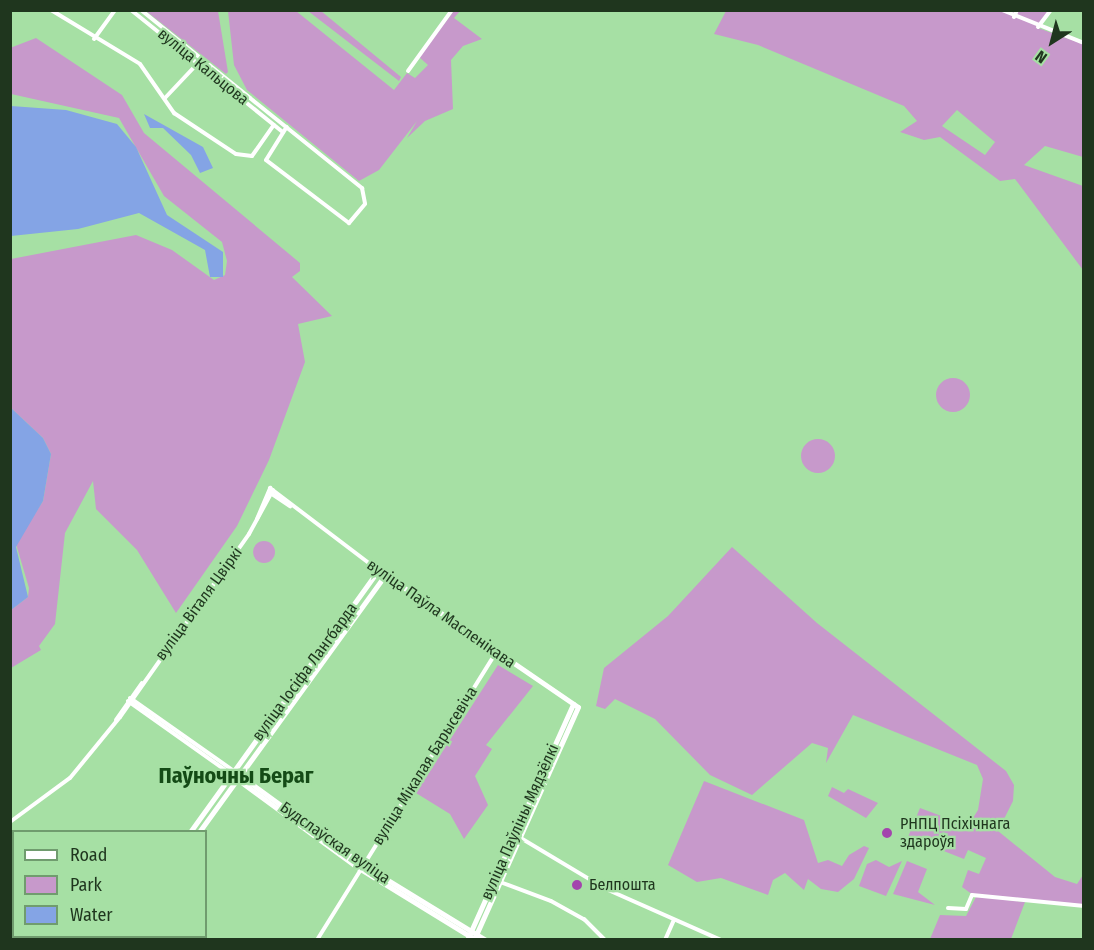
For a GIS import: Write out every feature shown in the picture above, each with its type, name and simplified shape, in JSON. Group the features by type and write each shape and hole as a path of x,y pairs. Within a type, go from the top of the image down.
{"street":[{"path":"51,10 94,39 140,64 180,119 243,157 257,151 274,125"},
{"path":"94,39 115,10"},
{"name":"вуліца Кальцова","path":"131,10 283,132"},
{"path":"141,10 287,127 365,191 365,204 345,224 266,160 287,127"},
{"path":"408,71 452,10"},
{"path":"1002,10 1014,18 1083,43"},
{"path":"1014,18 1017,10"},
{"path":"1038,27 1051,10"},
{"path":"165,98 198,63"},
{"name":"вуліца Паўла Масленікава","path":"271,491 495,654 575,705"},
{"name":"вуліца Віталя Цвіркі","path":"12,821 70,778 115,721 255,524 271,491"},
{"name":"вуліца Іосіфа Лангбарда","path":"200,830 235,775 378,570"},
{"name":"вуліца Іосіфа Лангбарда","path":"191,830 235,775 385,575"},
{"name":"вуліца Мікалая Барысевіча","path":"317,939 495,654"},
{"name":"Будслаўская вуліца","path":"130,700 362,867 472,937 486,939"},
{"name":"вуліца Паўліны Мядзёлкі","path":"472,937 575,705"},
{"path":"518,836 606,889 721,939"},
{"name":"вуліца Паўліны Мядзёлкі","path":"472,937 500,882 518,836"},
{"path":"500,882 551,901 584,919 605,939"},
{"path":"948,908 966,909 972,895 1083,906"},
{"path":"665,939 674,920"}],"green space":[{"path":"146,11 218,11 228,72 226,74"},
{"path":"228,11 296,11 394,90 407,73 415,78 428,65 419,57 454,11 460,11 454,18 482,39 463,46 451,60 453,109 425,121 407,138 417,121 379,170 359,181 247,90 234,65"},
{"path":"308,11 321,11 401,77 399,81"},
{"path":"726,11 1051,11 1038,28 1083,44 1083,157 1045,146 1024,165 1083,186 1083,270 1015,179 1000,181 940,137 924,140 900,132 917,121 904,106 758,45 714,34","holes":["957,110 995,142 985,155 942,126"]},
{"path":"36,38 122,95 144,133 300,263 300,271 292,277 332,316 298,324 305,362 269,460 237,526 176,613 137,550 96,509 93,481 65,533 55,624 39,646 41,650 11,668 11,610 28,597 29,588 16,544 43,501 51,454 43,438 11,408 11,259 136,235 172,250 214,280 225,275 227,261 222,242 164,196 119,118 11,94 10,48"},
{"path":"953,378 965,383 970,395 965,407 953,412 941,407 936,395 941,383"},
{"path":"818,439 830,444 835,456 830,468 818,473 806,468 801,456 806,444"},
{"path":"260,541 268,541 275,548 275,556 268,563 260,563 253,556 253,548"},
{"path":"732,547 817,623 1006,771 1014,785 1013,801 998,831 1055,877 1077,884 1083,875 1083,906 990,898 1025,902 1011,939 930,939 940,915 966,916 976,897 962,887 968,870 979,874 986,858 968,850 964,859 908,837 920,808 968,826 978,810 983,779 977,765 853,715 826,763 828,748 812,743 752,795 710,775 655,719 615,699 605,709 596,706 604,668 668,616"},
{"path":"498,665 533,686 486,745 492,749 475,776 488,805 464,839 450,814 416,793"},
{"path":"704,781 804,820 818,863 828,860 842,866 849,855 864,846 869,848 854,879 838,892 821,889 808,879 804,890 785,873 773,880 768,895 721,878 697,882 668,865"},
{"path":"832,787 844,793 848,789 878,803 866,818 828,796"},
{"path":"876,860 889,867 902,861 886,896 859,886 867,864"},
{"path":"907,861 927,869 918,892 935,905 893,894"}],"water":[{"path":"11,106 66,110 117,124 136,147 167,215 223,252 223,277 210,277 205,250 139,213 78,229 11,236"},
{"path":"144,114 203,147 213,168 200,173 191,155 163,128 150,128"},
{"path":"11,408 43,438 51,454 43,501 16,547 28,597 11,610"}],"place":[{"name":"РНПЦ Псіхічнага здароўя","path":"887,833"},
{"name":"Белпошта","path":"577,885"}],"district":[{"name":"Паўночны Бераг","path":"236,776"}]}
